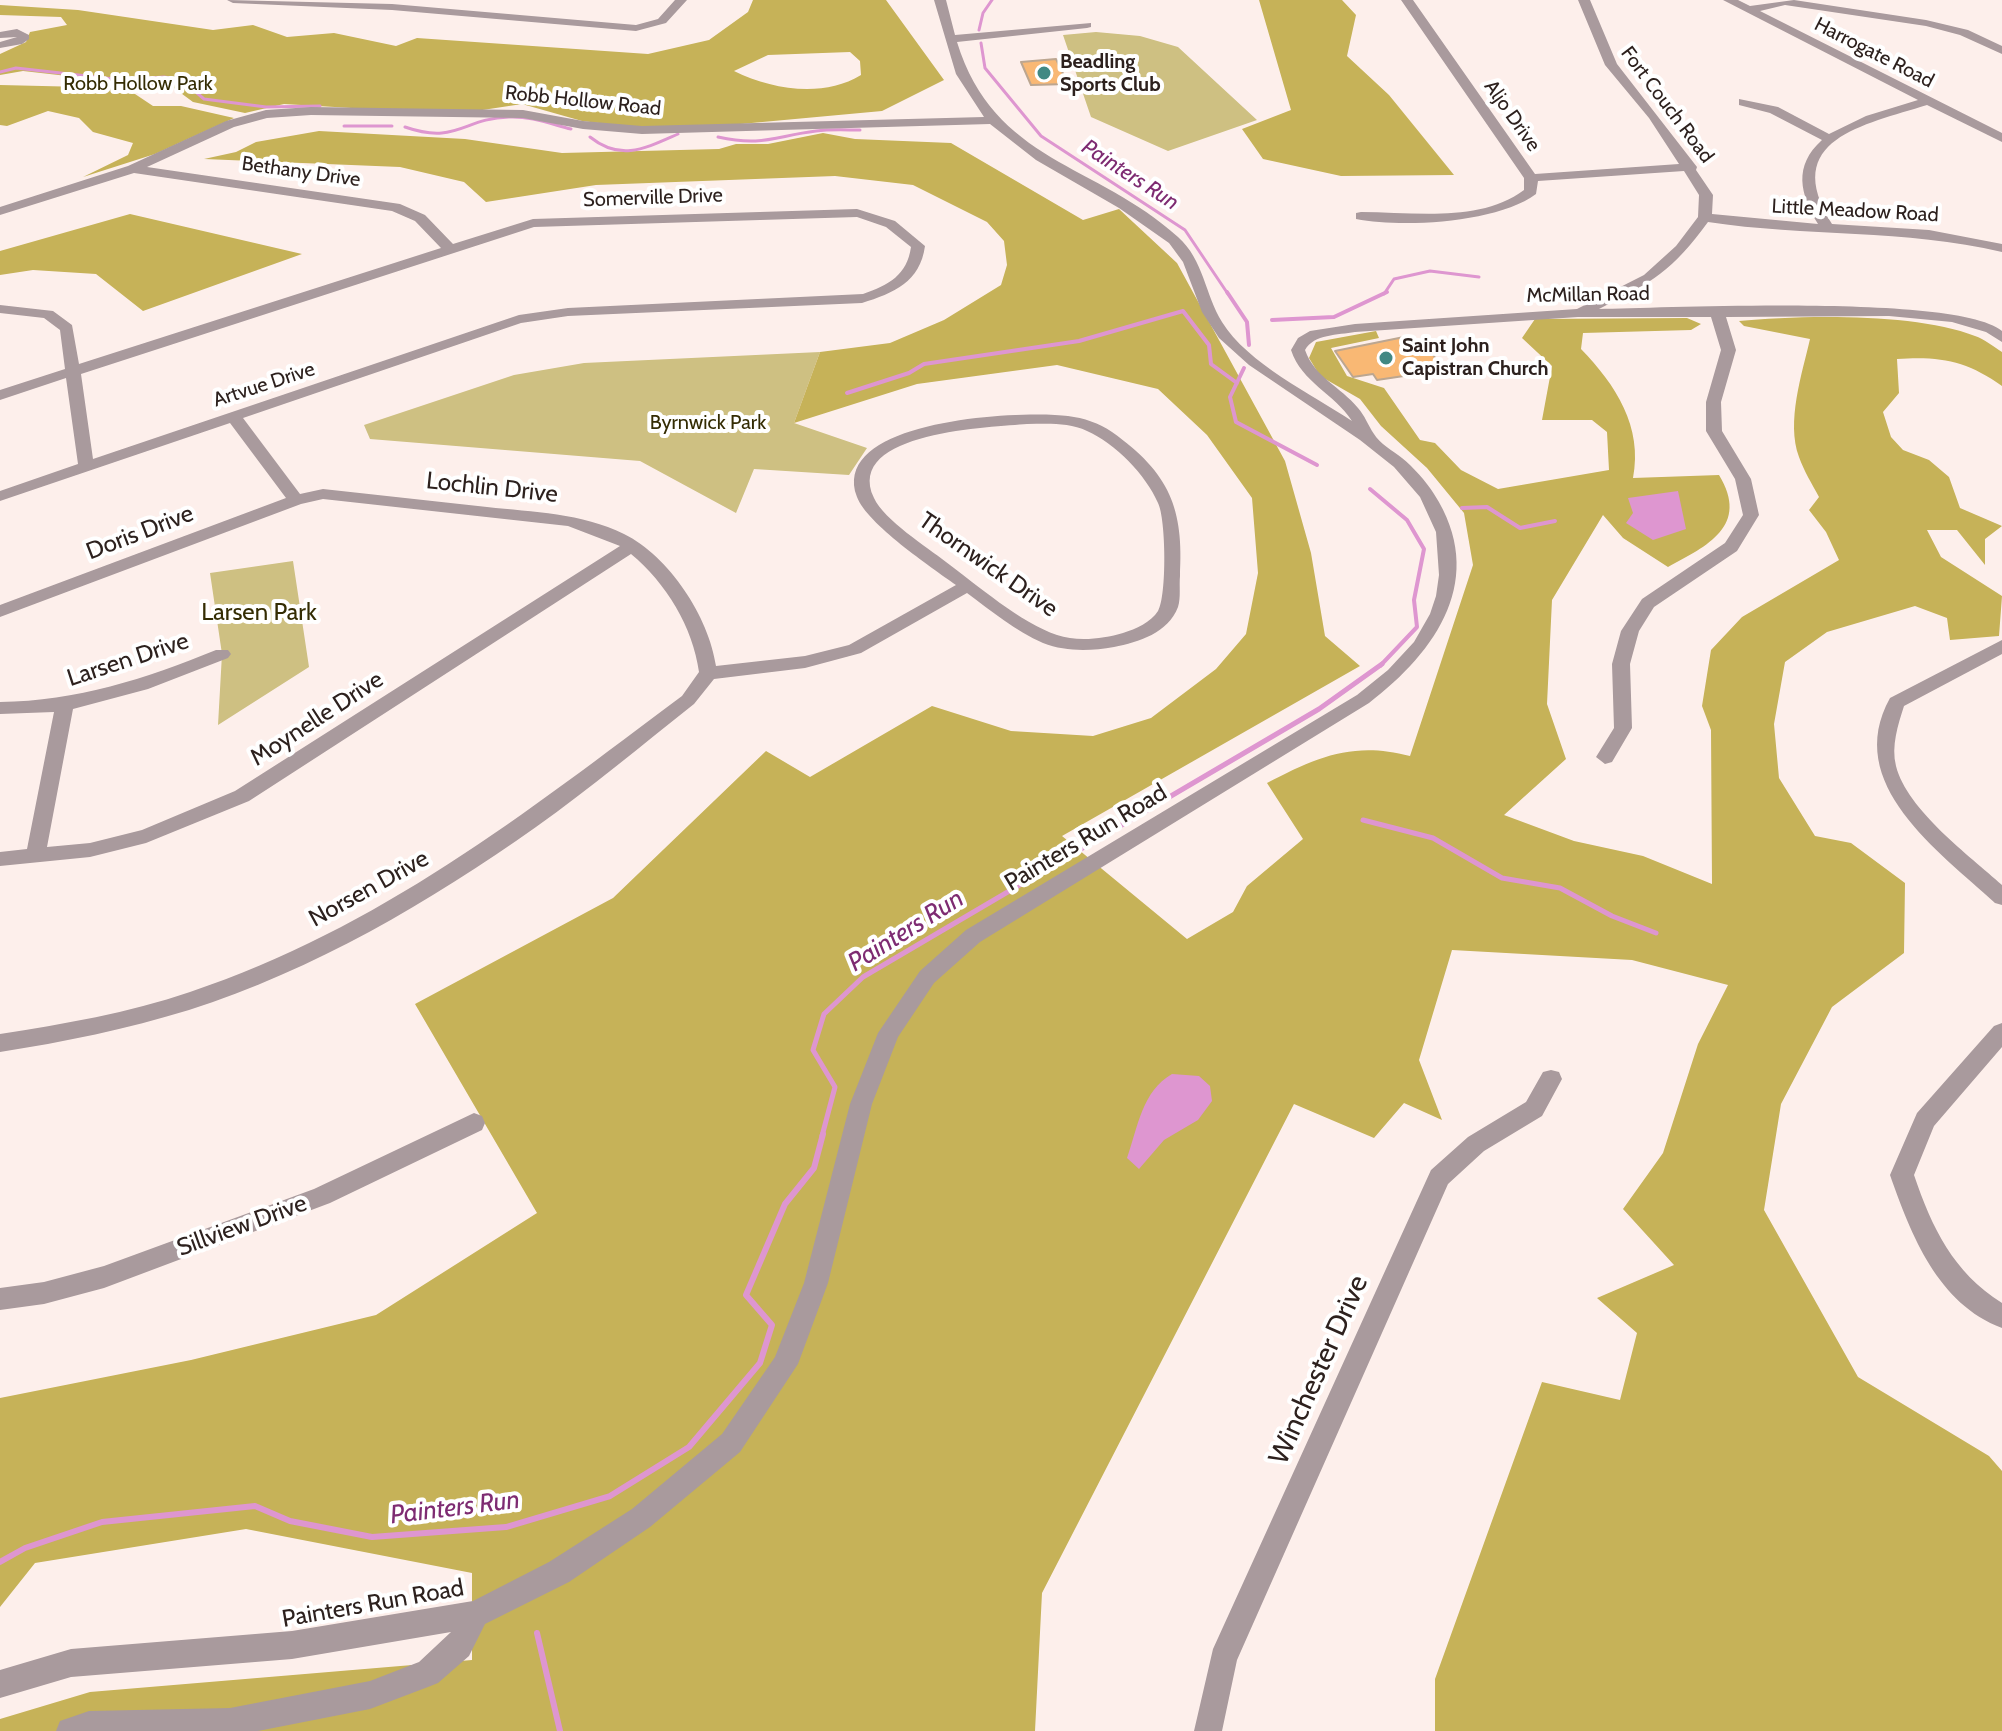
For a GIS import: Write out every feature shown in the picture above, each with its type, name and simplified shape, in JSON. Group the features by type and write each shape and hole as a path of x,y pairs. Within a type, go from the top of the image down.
{"street":[{"path":"233,0 376,5 645,27 662,21 681,0"},
{"name":"Painters Run Road","path":"0,1684 71,1663 292,1645 475,1614 559,1572 618,1534 731,1443 785,1364 816,1283 861,1104 889,1033 927,977 973,936 1363,699 1401,670 1434,630 1447,594 1449,562 1445,528 1426,491 1368,440 1267,371 1223,335 1204,303 1194,269 1177,242 1147,220 1022,144 992,120 975,97 957,63 940,0"},
{"name":"Aljo Drive","path":"1361,216 1483,213 1508,208 1531,191 1531,178 1407,0"},
{"name":"Fort Couch Road","path":"1584,0 1611,65 1691,167 1706,195 1705,217"},
{"name":"Harrogate Road","path":"1729,0 2002,138"},
{"path":"1749,10 1785,2 1926,23 1964,32 2002,50"},
{"path":"950,39 1087,25"},
{"path":"0,35 17,32 25,37 18,42 0,45"},
{"path":"943,122 966,116 975,97"},
{"path":"1828,229 1806,187 1809,159 1828,138 1928,101"},
{"path":"1743,102 1774,110 1828,138"},
{"name":"Robb Hollow Road","path":"0,211 133,169 230,124 287,112 523,114 642,130 992,120"},
{"path":"1531,178 1691,167"},
{"name":"Bethany Drive","path":"133,169 395,207 420,218 449,248"},
{"name":"Somerville Drive","path":"0,395 533,223 857,213 887,220 906,232 918,246 917,262 908,277 887,291 857,300 541,315"},
{"path":"1578,313 1649,278 1681,249 1705,217"},
{"name":"Little Meadow Road","path":"1705,217 1751,226 1932,234 2002,248"},
{"path":"0,309 30,309 48,314 67,328 86,466"},
{"name":"McMillan Road","path":"1368,440 1364,424 1340,395 1311,376 1300,362 1298,350 1303,341 1315,334 1355,328 1578,313 1905,314 1953,318 1991,329 2002,338"},
{"path":"1605,757 1623,728 1621,664 1630,631 1648,603 1731,547 1751,515 1744,479 1714,431 1714,403 1729,366 1730,336 1717,313"},
{"name":"Artvue Drive","path":"0,496 519,319 541,315"},
{"path":"233,416 296,500"},
{"name":"Thornwick Drive","path":"1027,419 1067,420 1096,428 1115,440 1155,484 1171,513 1169,608 1150,629 1134,637 1098,644 1051,639 969,585 883,519 866,501 862,482 871,459 894,442 925,431 1027,419"},
{"name":"Lochlin Drive","path":"296,500 323,494 568,521 606,531 631,546 660,575 691,619 704,645 708,673"},
{"name":"Doris Drive","path":"0,611 296,500"},
{"name":"Moynelle Drive","path":"0,859 90,850 146,836 242,796 631,546"},
{"path":"708,673 805,662 855,649 969,585"},
{"path":"2002,646 1896,702 1885,737 1888,773 1923,822 2002,897"},
{"name":"Larsen Drive","path":"0,708 65,705 101,699 222,654"},
{"name":"Norsen Drive","path":"0,1043 86,1030 192,1000 323,945 511,835 688,700 708,673"},
{"path":"35,857 65,705"},
{"path":"2002,1032 1925,1120 1902,1175 1924,1238 1971,1299 2002,1317"},
{"name":"Winchester Drive","path":"1208,1731 1223,1659 1439,1177 1476,1144 1534,1109 1551,1079"},
{"name":"Sillview Drive","path":"0,1299 44,1293 104,1277 322,1196 474,1123"},
{"path":"70,1731 89,1725 230,1722 370,1695 428,1673 459,1646 475,1614"}],"green space":[{"path":"1096,32 1140,36 1178,47 1257,120 1168,151 1091,117 1063,35"},
{"name":"Byrnwick Park","path":"820,352 794,423 867,448 849,475 754,469 736,513 640,461 370,439 364,425 514,375 584,363"},
{"name":"Larsen Park","path":"293,561 309,667 218,725 222,654 210,573"}],"shaded area":[{"name":"Robb Hollow Park","path":"753,0 886,0 944,80 882,111 719,126 624,126 582,121 522,104 476,111 419,112 284,104 245,113 193,102 174,88 23,71 0,75 0,54 26,42 30,32 67,25 61,17 0,15 0,5 78,10 213,30 253,25 287,37 334,33 396,46 417,38 648,54 709,40 748,12","holes":["850,52 860,61 861,75 831,87 814,89 781,87 734,71 768,55"]},
{"path":"1259,0 1342,0 1356,15 1347,56 1389,95 1454,175 1341,176 1263,159 1242,129 1291,110"},
{"path":"0,85 126,88 153,106 181,106 234,118 155,154 83,177 128,155 133,143 93,132 79,118 48,111 7,126 0,125"},
{"path":"319,131 465,139 562,153 719,149 736,144 768,144 823,133 855,139 951,143 1083,220 1119,209 1177,263 1285,461 1311,553 1325,636 1360,666 1062,836 1187,939 1233,912 1247,886 1303,839 1267,783 1336,754 1371,750 1410,756 1473,565 1464,513 1427,468 1381,426 1360,399 1320,376 1309,358 1316,342 1376,331 1379,338 1331,348 1347,376 1384,388 1420,440 1435,443 1461,470 1498,489 1609,470 1607,432 1592,420 1542,420 1552,366 1522,338 1535,319 1687,318 1701,324 1691,330 1583,333 1581,349 1615,392 1630,424 1635,459 1633,478 1719,475 1730,508 1720,532 1697,551 1668,567 1623,538 1603,515 1552,600 1547,704 1566,759 1504,815 1574,841 1643,856 1712,884 1711,730 1702,706 1711,650 1742,617 1839,560 1826,532 1809,510 1819,497 1803,467 1795,443 1797,398 1810,339 1744,326 1739,321 1826,317 1923,323 1975,336 2002,352 2002,386 1977,371 1953,362 1927,358 1897,359 1899,393 1883,412 1891,437 1903,450 1929,460 1949,477 1960,508 2002,526 1985,539 1985,565 1957,530 1927,530 1941,557 2002,596 1999,636 1950,640 1947,618 1915,606 1827,632 1785,662 1774,724 1779,778 1815,836 1851,843 1905,883 1904,953 1832,1007 1781,1104 1764,1210 1858,1377 1989,1456 2002,1471 2002,1731 1435,1731 1435,1679 1542,1382 1620,1400 1637,1333 1597,1298 1674,1265 1623,1209 1663,1153 1698,1044 1728,985 1632,960 1452,950 1419,1060 1442,1120 1404,1103 1374,1138 1294,1104 1042,1593 1035,1731 0,1731 0,1719 90,1692 472,1660 472,1573 246,1529 35,1563 0,1607 0,1398 191,1360 376,1315 537,1213 415,1004 613,898 766,751 810,777 932,706 1011,731 1093,736 1151,718 1216,669 1246,634 1258,573 1252,498 1207,435 1158,389 1057,365 917,384 794,423 820,352 890,343 944,320 1001,285 1007,265 1004,241 987,222 913,185 835,176 596,185 486,202 464,182 400,167 204,159 236,152 256,142"},
{"path":"130,214 302,254 143,311 96,274 33,270 0,275 0,251"},
{"path":"1678,491 1686,529 1653,540 1626,523 1633,513 1628,498"},
{"path":"1172,1074 1199,1076 1210,1086 1212,1101 1198,1120 1164,1140 1139,1169 1127,1158 1138,1122 1154,1090"}],"building":[{"name":"Beadling Sports Club","path":"1056,59 1068,84 1031,85 1021,62"},
{"name":"Saint John Capistran Church","path":"1404,337 1408,343 1423,341 1444,370 1377,380 1373,374 1353,377 1335,351"}],"waterway":[{"name":"Painters Run","path":"979,30 983,13 992,0"},
{"name":"Painters Run","path":"981,43 985,68 1041,136 1185,230 1228,294"},
{"path":"0,72 16,68 123,80 164,77 182,80 204,99 266,107 320,106"},
{"path":"405,127 423,132 449,132 493,118 517,117 571,129"},
{"path":"344,126 392,126"},
{"path":"718,137 758,141 821,130 860,130"},
{"path":"590,137 601,145 623,151 644,148 678,134"},
{"path":"1385,293 1394,279 1430,271 1479,277"},
{"name":"Painters Run","path":"1227,292 1247,322 1249,345"},
{"path":"1272,320 1334,317 1385,293"},
{"path":"847,393 909,373 924,364 1079,341 1183,311 1209,345 1211,364 1237,383"},
{"name":"Painters Run","path":"1237,383 1244,368"},
{"name":"Painters Run","path":"1237,383 1230,397 1236,422 1317,465"},
{"name":"Painters Run","path":"1370,489 1407,520 1424,549 1414,600 1417,627 1382,664"},
{"path":"1462,508 1487,507 1520,528 1555,521"},
{"name":"Painters Run","path":"822,1136 835,1087 813,1050 824,1014 863,977 1319,709 1382,664"},
{"path":"1363,820 1433,838 1502,878 1560,888 1612,916 1656,933"},
{"name":"Painters Run","path":"0,1562 25,1548 102,1522 255,1506 290,1521 372,1537 506,1527 610,1496 689,1447 760,1363 772,1325 746,1295 785,1204 814,1168 823,1134"},
{"path":"537,1633 560,1731"}],"place":[{"name":"Beadling Sports Club","path":"1044,73"},
{"name":"Saint John Capistran Church","path":"1386,358"}]}
